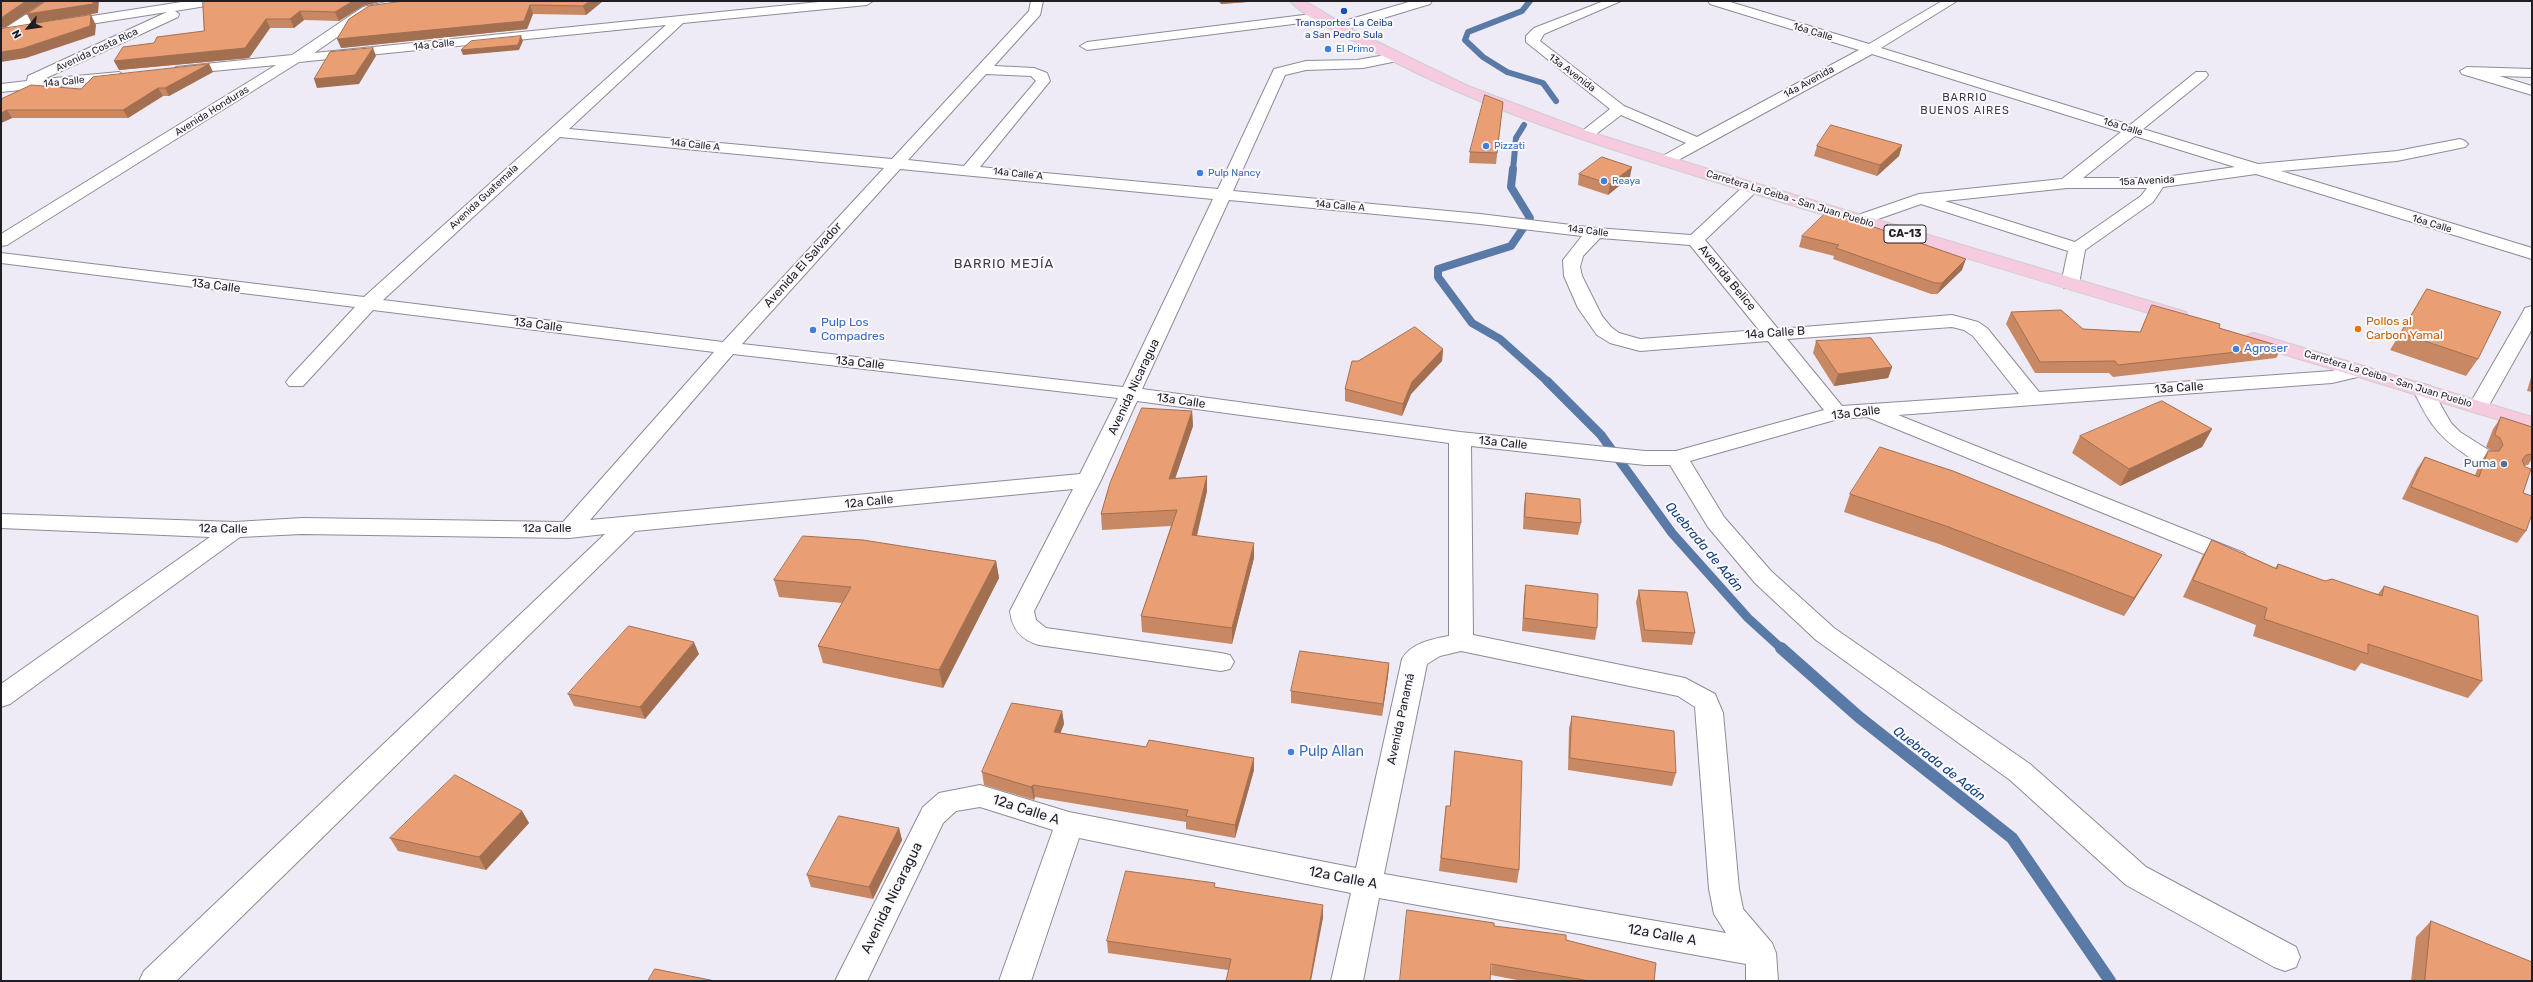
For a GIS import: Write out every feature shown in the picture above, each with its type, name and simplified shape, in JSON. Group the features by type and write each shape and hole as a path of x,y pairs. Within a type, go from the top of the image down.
{"main road":[{"name":"Carretera La Ceiba - San Juan Pueblo","path":"1296,1 1320,17 1457,88 1499,105 1665,161 2191,320"},
{"name":"Carretera La Ceiba - San Juan Pueblo","path":"2237,334 2532,424"}],"street":[{"path":"4,33 56,1"},
{"path":"52,26 212,1"},
{"name":"Avenida Honduras","path":"1,241 294,59 368,10 389,5 429,1"},
{"name":"14a Calle","path":"168,72 867,1"},
{"name":"Avenida El Salvador","path":"569,530 728,348 1035,12 1037,1"},
{"path":"1339,27 1426,1"},
{"name":"13a Avenida","path":"1615,1 1539,31 1532,39 1536,45 1619,109 1698,143"},
{"name":"16a Calle","path":"1714,1 2532,254"},
{"name":"14a Avenida","path":"1665,161 1869,50 1951,1"},
{"name":"Avenida Costa Rica","path":"1,93 187,5"},
{"name":"Avenida Costa Rica","path":"1,83 158,10"},
{"path":"1087,46 1320,17"},
{"name":"Avenida Guatemala","path":"296,382 367,305 679,20"},
{"path":"4,33 37,28"},
{"name":"Avenida Nicaragua","path":"1221,662 1039,636 1024,624 1022,610 1090,480 1132,394 1279,72 1296,66 1319,63 1373,63 1397,57"},
{"path":"969,170 1043,81 1042,76 1034,72 981,70"},
{"path":"2532,72 2467,72 2532,91"},
{"name":"14a Calle","path":"1,88 136,75"},
{"path":"2067,183 2201,75"},
{"path":"1586,135 1619,109"},
{"name":"14a Calle A","path":"555,132 1480,219"},
{"name":"15a Avenida","path":"1861,220 1919,199 2067,183 2158,183 2255,169 2397,156 2460,144"},
{"path":"2070,284 2077,248 2146,199 2158,183"},
{"name":"Avenida Belice","path":"1752,188 1695,240 1837,413"},
{"path":"1919,199 2077,248"},
{"name":"14a Calle","path":"1480,219 1596,233 1695,240"},
{"name":"14a Calle B","path":"1596,233 1582,244 1571,261 1574,284 1603,330 1619,341 1640,345 1772,333 1952,321 1971,326 1980,332 2033,398"},
{"name":"13a Calle","path":"1,258 367,305 1132,394 1460,438 1645,458 1677,458 1837,413 2332,377 2359,371"},
{"path":"2478,407 2532,312"},
{"path":"2423,390 2442,426 2453,437 2482,456"},
{"path":"1868,410 2257,567"},
{"path":"1460,438 1461,642 1685,688 1706,701 1710,713 1724,889 1729,914 1762,967"},
{"path":"1677,458 1716,522 1763,577 1825,634 2020,772 2136,876 2285,957"},
{"name":"12a Calle","path":"1,521 235,530 302,526 569,530 1090,480"},
{"path":"155,981 628,525"},
{"path":"1,697 235,530"},
{"name":"Avenida Panamá","path":"1347,981 1366,883 1415,659 1433,648 1461,642"},
{"name":"12a Calle A","path":"933,815 949,801 980,796 1069,824 1366,883 1762,967"},
{"name":"Avenida Nicaragua","path":"851,981 933,815"},
{"path":"1015,981 1069,824"}],"building":[{"path":"1,1 26,1 1,18"},
{"path":"46,1 93,1 93,4 27,14"},
{"path":"203,1 353,1 335,12 300,11 290,19 266,19 245,48 114,61 123,47 154,43 157,37 204,31"},
{"path":"403,1 590,1 583,6 530,5 524,21 337,39 349,19 369,6"},
{"path":"91,15 90,26 21,49 1,52 1,29"},
{"path":"521,36 518,45 461,50 471,41"},
{"path":"373,48 355,75 314,79 330,52"},
{"path":"209,64 165,88 158,88 123,110 7,110 1,113 1,99 31,85 81,89 93,77"},
{"name":"Pizzati","path":"1485,95 1503,102 1497,153 1470,152"},
{"path":"1831,125 1902,145 1880,165 1817,146"},
{"path":"1602,157 1632,167 1610,184 1579,174"},
{"path":"1828,211 1966,259 1942,283 1935,283 1836,248 1839,245 1802,236"},
{"path":"2427,289 2501,312 2478,359 2401,333"},
{"path":"2152,305 2220,324 2219,328 2283,347 2118,365 2115,361 2040,362 2011,312 2061,310 2083,329 2140,332"},
{"path":"1415,327 1443,349 1412,382 1403,404 1345,389 1352,361 1358,361"},
{"path":"1871,338 1892,367 1838,374 1816,341"},
{"path":"2162,401 2212,429 2129,469 2080,436"},
{"path":"1142,408 1192,411 1169,479 1207,476 1192,535 1254,543 1232,628 1141,616 1177,510 1101,514 1110,483"},
{"path":"2501,417 2532,427 2532,454 2526,455 2522,460 2525,467 2531,469 2523,493 2532,496 2532,514 2526,531 2411,487 2425,457 2479,477 2488,451 2499,451 2503,445 2500,438 2495,435"},
{"path":"1880,447 1953,471 2162,555 2134,598 1946,526 1850,494"},
{"path":"1526,493 1580,499 1581,523 1525,517"},
{"path":"803,536 863,540 996,561 939,670 818,646 851,587 774,580"},
{"path":"2212,540 2277,569 2278,564 2325,581 2332,579 2382,596 2384,586 2478,616 2482,681 2368,644 2368,654 2264,619 2267,608 2193,580"},
{"path":"1526,585 1598,594 1597,628 1524,618"},
{"path":"1639,590 1687,592 1695,633 1645,630"},
{"path":"629,626 694,642 640,707 568,694"},
{"path":"1300,651 1389,663 1383,704 1291,691"},
{"path":"1012,703 1062,711 1054,732 1146,747 1149,740 1254,758 1235,825 1186,816 1188,810 1033,785 1031,787 982,772"},
{"path":"1572,716 1674,731 1676,773 1570,758"},
{"path":"1455,751 1522,761 1519,870 1441,858 1446,806 1450,806"},
{"path":"455,775 522,811 479,857 390,838"},
{"path":"839,816 899,828 869,887 807,875"},
{"path":"1126,871 1215,883 1214,887 1323,905 1310,981 1226,981 1231,959 1107,941"},
{"path":"1407,910 1494,923 1494,926 1566,935 1566,940 1656,963 1654,981 1590,981 1491,964 1490,981 1400,981"},
{"path":"2431,921 2532,962 2532,981 2425,981"},
{"path":"655,969 715,981 648,981"}],"waterway":[{"name":"Quebrada de Adán","path":"1530,1 1522,11 1468,32 1465,40 1483,57 1507,72 1543,83 1556,101"},
{"name":"Quebrada de Adán","path":"1513,170 1516,138 1524,125"},
{"name":"Quebrada de Adán","path":"1513,169 1511,187 1530,218 1511,246 1438,269 1438,277 1472,323 1500,339 1548,382"},
{"name":"Quebrada de Adán","path":"1548,382 1601,435 1672,533 1748,618 1782,649"},
{"name":"Quebrada de Adán","path":"1781,648 1859,717 2012,838 2110,981"}],"place":[{"name":"Transportes La Ceiba a San Pedro Sula","path":"1344,11"},
{"name":"El Primo","path":"1328,49"},
{"name":"Pizzati","path":"1486,146"},
{"name":"Pulp Nancy","path":"1200,173"},
{"name":"Reaya","path":"1604,181"},
{"name":"Pollos al Carbon Yamal","path":"2358,329"},
{"name":"Pulp Los Compadres","path":"813,330"},
{"name":"Agroser","path":"2236,349"},
{"name":"Puma","path":"2504,464"},
{"name":"Pulp Allan","path":"1291,752"}],"district":[{"name":"BARRIO BUENOS AIRES","path":"1965,104"},
{"name":"BARRIO MEJÍA","path":"1004,264"}]}
